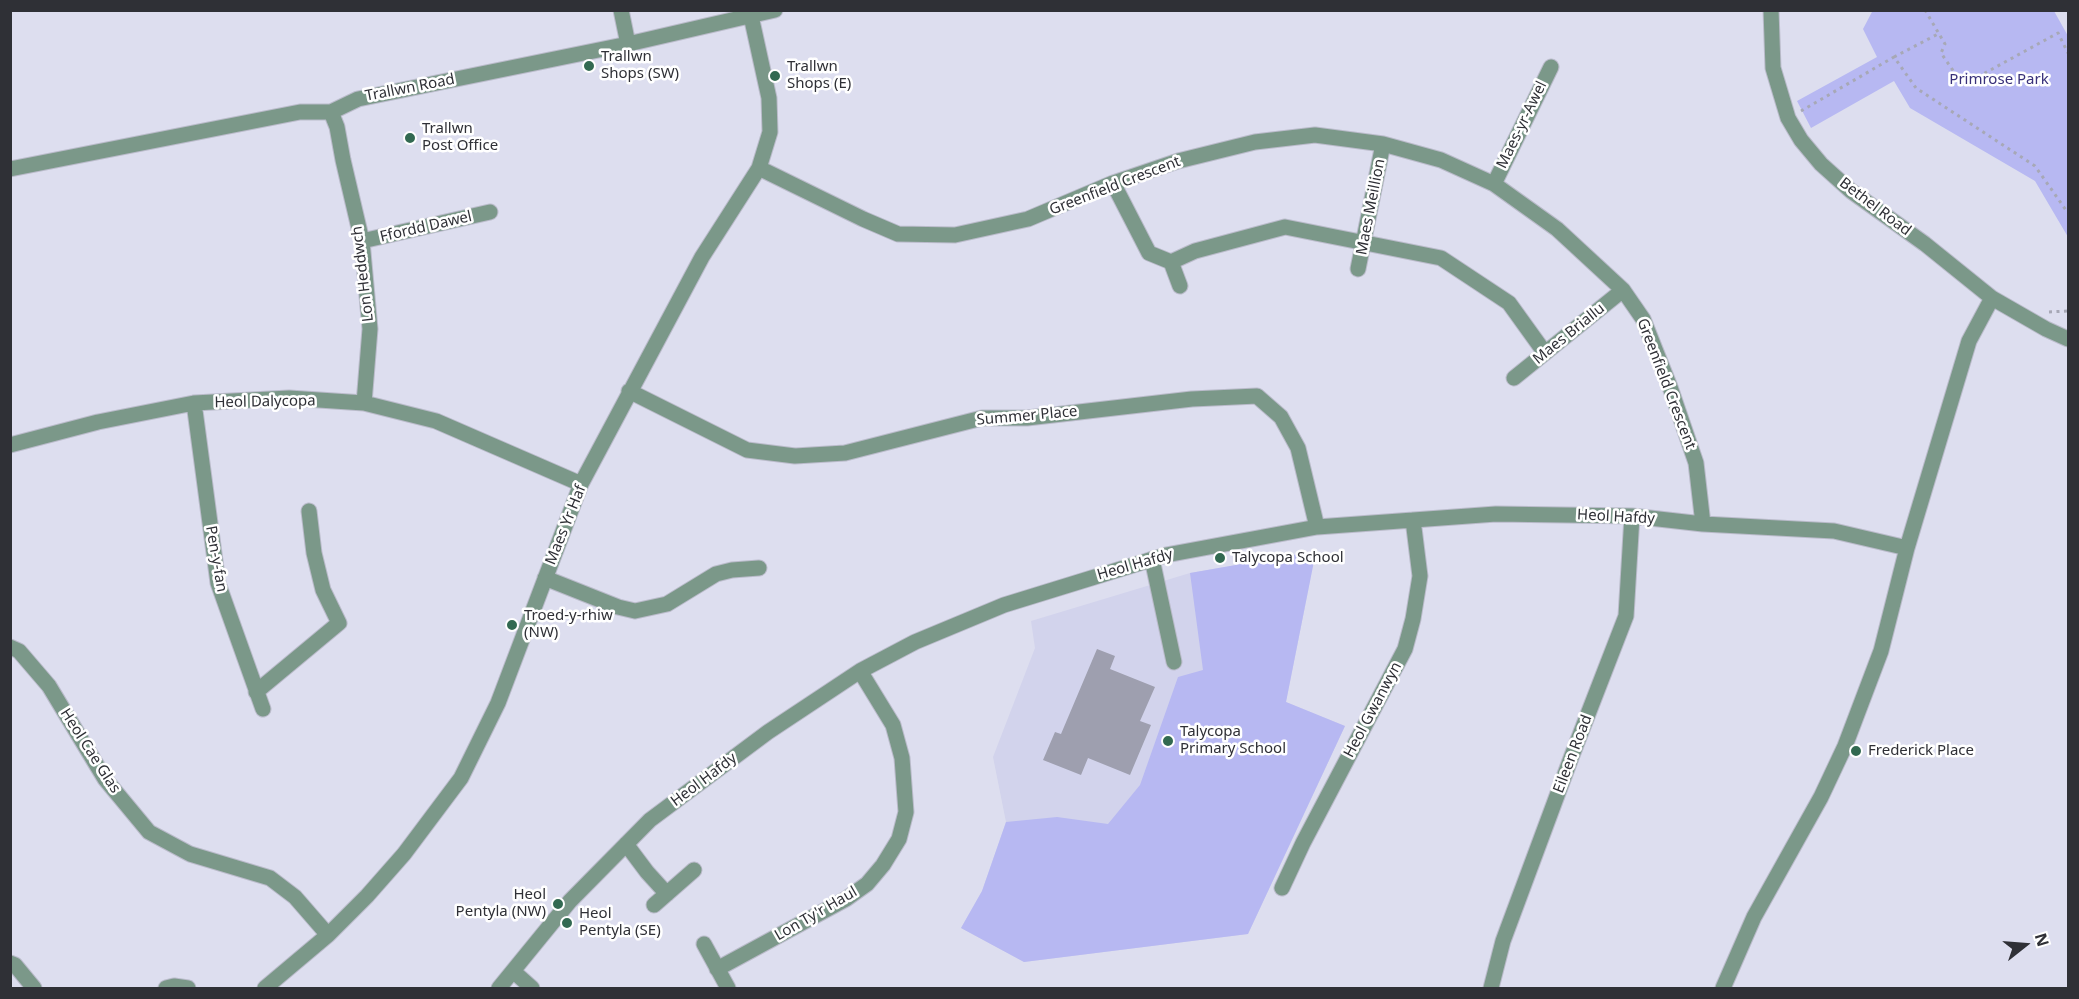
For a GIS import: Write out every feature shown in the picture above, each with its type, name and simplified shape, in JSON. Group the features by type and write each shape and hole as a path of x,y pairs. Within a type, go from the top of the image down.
{"street":[{"path":"621,10 628,44"},
{"name":"Trallwn Road","path":"10,169 300,112 332,112 358,99 628,44 775,10"},
{"name":"Bethel Road","path":"1771,10 1773,68 1788,118 1801,140 1821,164 1851,191 1925,244 1992,298 2068,339"},
{"name":"Maes Yr Haf","path":"273,986 367,896 404,854 461,778 498,703 581,484 702,257 759,168 770,132 769,98 751,16"},
{"name":"Maes-yr-Awel","path":"1494,184 1551,67"},
{"name":"Lon Heddwch","path":"332,112 362,241 369,329 363,403"},
{"name":"Greenfield Crescent","path":"759,168 898,234 955,235 1028,219 1113,183 1178,161 1255,142 1315,135 1383,144 1441,160 1494,184 1557,229 1623,290 1643,319 1670,387 1696,463 1703,524"},
{"name":"Maes Meillion","path":"1359,269 1383,144"},
{"path":"1113,183 1149,253 1171,262 1195,251 1285,227 1442,258 1509,303 1545,353"},
{"name":"Ffordd Dawel","path":"362,241 490,212"},
{"path":"1171,262 1180,286"},
{"name":"Maes Briallu","path":"1514,378 1623,290"},
{"path":"1723,988 1754,917 1821,797 1845,746 1881,651 1907,548 1969,341 1992,298"},
{"name":"Summer Place","path":"629,391 747,450 795,456 845,453 982,418 1028,418 1192,399 1257,396 1281,417 1298,448 1317,527"},
{"name":"Heol Dalycopa","path":"10,445 98,422 194,404 289,398 363,403 436,422 581,484"},
{"name":"Pen-y-fan","path":"194,404 218,583 263,709"},
{"path":"256,692 339,623 323,591 314,553 309,511"},
{"name":"Heol Hafdy","path":"499,988 570,902 650,820 741,752 860,671 915,642 1004,605 1166,555 1317,527 1496,514 1632,516 1703,524 1834,531 1907,548"},
{"name":"Eileen Road","path":"1491,988 1503,941 1626,616 1632,516"},
{"name":"Heol Gwanwyn","path":"1282,888 1303,843 1405,649 1420,576 1413,520"},
{"path":"1152,559 1173,662"},
{"path":"545,578 636,611 667,604 716,574 759,568"},
{"name":"Heol Cae Glas","path":"10,647 19,651 49,686 105,779 149,832 190,854 270,878 295,897 328,935"},
{"name":"Lon Ty'r Haul","path":"717,969 846,899 867,884 883,865 899,839 906,812 902,758 893,726 860,671"},
{"path":"626,844 667,894"},
{"path":"654,904 694,870"},
{"path":"704,944 728,988"},
{"path":"10,963 15,965 34,988"},
{"path":"513,971 532,988"},
{"path":"166,988 174,986 188,988"}],"path":[{"path":"1925,10 1944,44 1941,53 1963,86 2058,33 2068,53"},
{"path":"1788,118 1938,34"},
{"path":"1894,57 1916,88 2035,166 2068,213"}],"shaded area":[{"name":"Talycopa Primary School","path":"1316,551 1286,702 1345,726 1248,934 1024,962 961,928 982,891 1006,822 993,757 1035,648 1031,621 1190,573"}],"green space":[{"name":"Primrose Park","path":"1873,10 2054,11 2068,36 2068,237 2035,181 1910,108 1894,81 1811,128 1797,101 1877,57 1863,29"},
{"name":"Talycopa Primary School","path":"1316,551 1286,702 1345,726 1248,934 1024,962 961,928 982,891 1006,822 1057,817 1108,824 1140,785 1178,677 1203,670 1190,573"}],"building":[{"path":"1097,649 1115,656 1110,669 1155,687 1140,721 1151,725 1130,775 1088,758 1081,775 1043,760 1055,732 1061,734"}],"place":[{"name":"Trallwn Shops (SW)","path":"589,66"},
{"name":"Trallwn Shops (E)","path":"775,76"},
{"name":"Trallwn Post Office","path":"410,138"},
{"name":"Talycopa School","path":"1220,558"},
{"name":"Troed-y-rhiw (NW)","path":"512,625"},
{"name":"Talycopa Primary School","path":"1168,741"},
{"name":"Frederick Place","path":"1856,751"},
{"name":"Heol Pentyla (NW)","path":"558,904"},
{"name":"Heol Pentyla (SE)","path":"567,923"}]}
